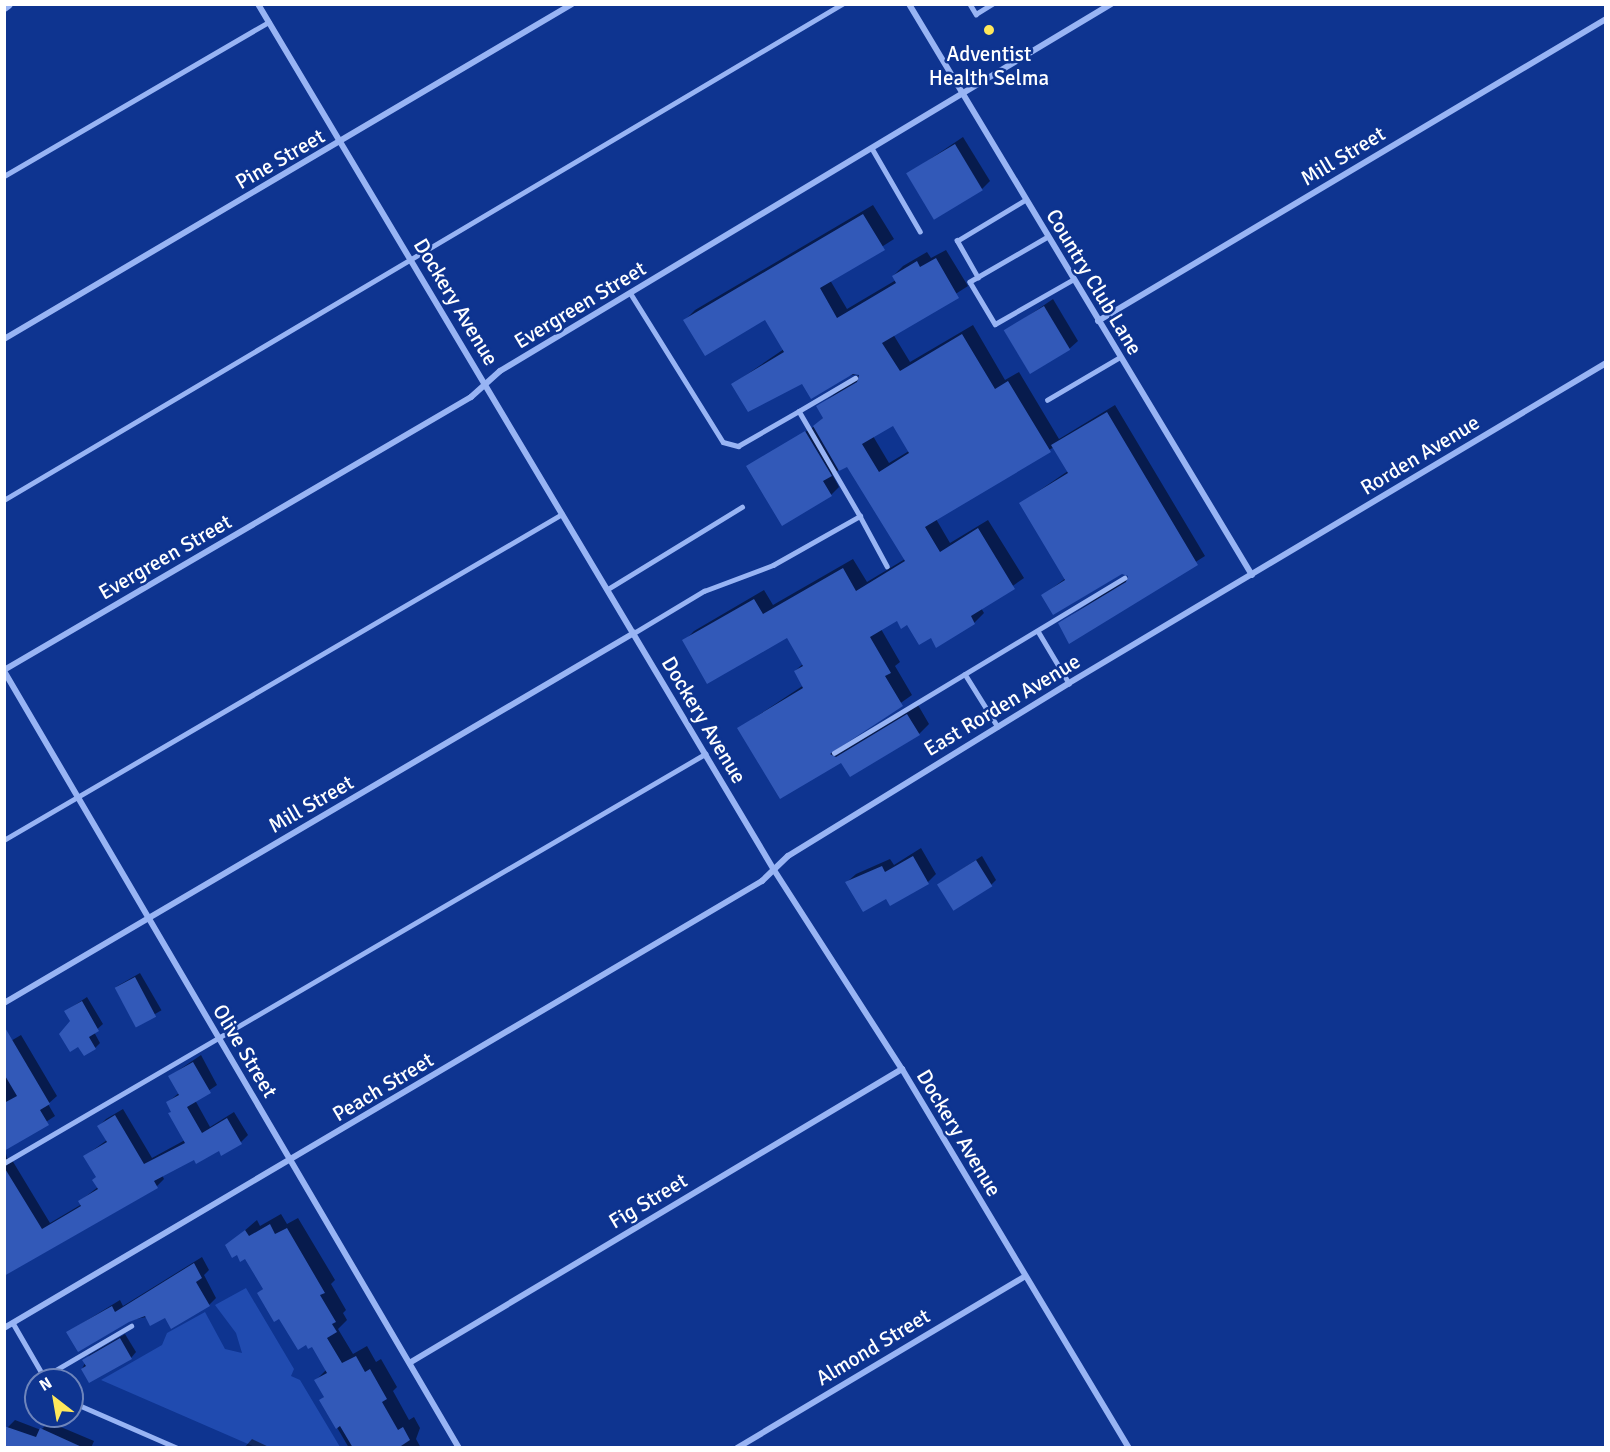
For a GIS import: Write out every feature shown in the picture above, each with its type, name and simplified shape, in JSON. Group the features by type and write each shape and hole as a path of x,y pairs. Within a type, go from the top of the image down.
{"street":[{"name":"Dockery Avenue","path":"258,4 774,870 902,1070 1130,1448"},
{"name":"Pine Street","path":"4,339 341,143 572,4"},
{"name":"Country Club Lane","path":"909,4 962,96 1252,575"},
{"name":"Evergreen Street","path":"4,670 471,397 500,372 873,150 1112,4"},
{"name":"Mill Street","path":"1098,321 1605,19"},
{"name":"Rorden Avenue","path":"1252,575 1605,363"},
{"name":"East Rorden Avenue","path":"774,870 788,856 1069,683 1252,575"},
{"name":"Mill Street","path":"4,1003 634,633"},
{"name":"Olive Street","path":"4,670 217,1036 411,1362 459,1448"},
{"name":"Peach Street","path":"4,1328 292,1161 762,881 774,870"},
{"name":"Fig Street","path":"411,1362 902,1070"},
{"name":"Almond Street","path":"737,1448 1025,1276"}],"lane":[{"path":"4,500 842,4"},
{"path":"970,4 976,14 992,4"},
{"path":"4,176 268,22"},
{"path":"873,150 920,231"},
{"path":"978,278 957,241 1025,200"},
{"path":"1048,237 970,282 995,324 1072,279"},
{"path":"631,294 723,442 738,446 855,378"},
{"path":"1047,400 1120,357"},
{"path":"799,411 887,566"},
{"path":"608,588 742,507"},
{"path":"4,840 562,514"},
{"path":"634,633 704,591 773,565 860,516"},
{"path":"834,753 1124,578"},
{"path":"1038,631 1069,683"},
{"path":"964,674 998,727"},
{"path":"4,1163 217,1036 705,754"},
{"path":"13,1323 39,1368"},
{"path":"62,1368 131,1326"},
{"path":"84,1407 178,1448"}],"shaded area":[{"path":"246,1288 294,1369 291,1376 300,1380 340,1447 255,1447 101,1380 162,1345 167,1333 205,1312 225,1349 242,1353 236,1333 215,1305"}],"building":[{"path":"955,144 983,190 934,220 906,173"},
{"path":"863,214 885,250 820,288 837,318 896,283 892,276 917,261 920,267 936,258 959,298 882,343 900,371 962,334 995,389 1008,381 1051,452 925,527 940,552 978,528 1015,589 971,616 975,624 936,648 931,638 919,645 907,625 901,629 897,621 870,637 891,673 885,676 903,706 830,754 836,757 907,714 920,735 850,777 841,763 780,799 737,728 803,688 794,671 803,666 787,638 707,684 682,640 754,599 763,614 843,568 856,591 905,561 847,467 839,471 813,426 823,418 816,406 857,382 859,375 853,374 811,399 802,384 748,412 731,384 784,352 765,320 705,356 683,320","holes":["893,426 909,453 879,472 862,444"]},
{"path":"1044,306 1070,350 1030,374 1004,330"},
{"path":"1107,412 1198,565 1069,644 1058,623 1126,582 1128,576 1122,574 1053,615 1041,595 1065,580 1019,503 1068,473 1051,445"},
{"path":"805,431 832,476 823,481 832,496 782,526 746,466"},
{"path":"913,856 929,884 890,906 886,899 863,912 845,882 882,866 885,872"},
{"path":"976,860 992,886 953,911 937,884"},
{"path":"135,977 156,1017 136,1028 115,988"},
{"path":"82,1001 99,1031 89,1037 96,1049 84,1056 78,1047 70,1052 59,1034 70,1021 64,1011"},
{"path":"4,1026 50,1104 40,1110 49,1125 4,1151 4,1103 17,1096 4,1074"},
{"path":"193,1062 211,1093 187,1107 202,1133 227,1118 242,1144 221,1156 219,1151 196,1164 194,1160 154,1181 158,1188 4,1276 4,1167 42,1229 81,1206 78,1201 98,1189 92,1180 96,1177 83,1156 107,1142 97,1126 115,1115 144,1164 185,1143 168,1113 171,1112 166,1102 179,1095 168,1076"},
{"path":"270,1224 275,1234 287,1228 325,1293 320,1295 336,1322 332,1324 337,1332 327,1338 342,1363 356,1356 365,1372 370,1369 387,1399 382,1402 398,1430 403,1427 410,1440 398,1448 353,1448 340,1426 336,1429 319,1400 324,1397 314,1380 327,1373 312,1347 308,1349 306,1345 298,1350 279,1319 274,1322 257,1293 263,1289 245,1259 240,1262 237,1255 232,1258 225,1245 245,1230 249,1236"},
{"path":"194,1263 202,1278 196,1282 210,1306 171,1329 165,1318 150,1326 145,1316 129,1322 78,1352 66,1332 112,1306 115,1312"},
{"path":"120,1338 132,1359 89,1383 84,1374 83,1368 86,1366 82,1360"},
{"path":"4,1426 36,1437 40,1428 84,1448 4,1448"}],"place":[{"name":"Adventist Health Selma","path":"989,30"}]}
